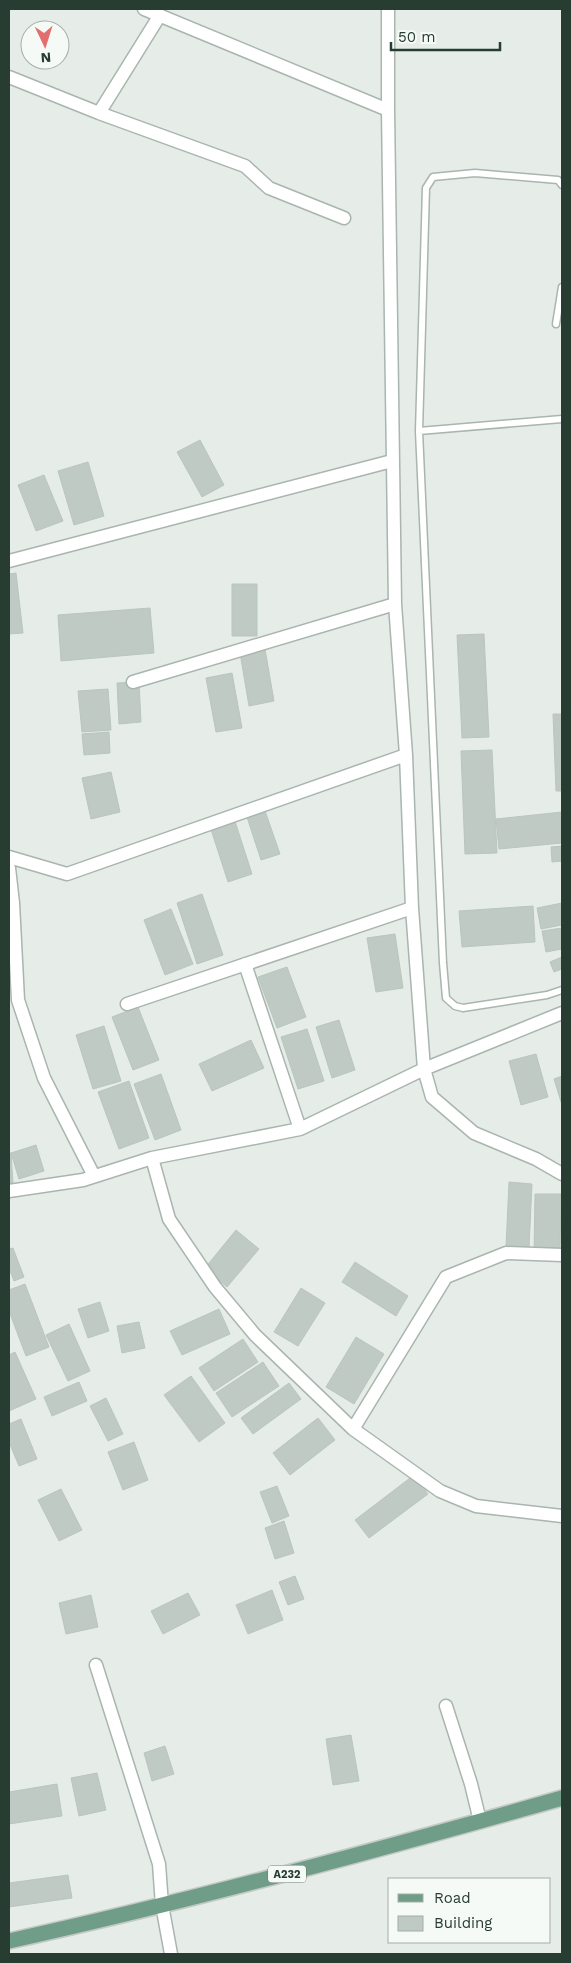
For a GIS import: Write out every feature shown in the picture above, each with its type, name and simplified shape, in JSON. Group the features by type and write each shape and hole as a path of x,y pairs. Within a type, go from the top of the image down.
{"main road":[{"name":"A232","path":"9,1941 299,1871 562,1798"}],"street":[{"path":"144,9 388,110"},
{"path":"388,9 395,604 406,756 412,908 424,1069 432,1097 474,1133 536,1159 562,1174"},
{"path":"98,113 160,16"},
{"path":"9,77 98,113 245,166 269,188 344,218"},
{"path":"9,561 392,460"},
{"path":"133,682 395,604"},
{"path":"9,857 67,874 406,756"},
{"path":"9,868 18,1000 44,1078 94,1176"},
{"path":"127,1004 412,908"},
{"path":"245,964 300,1129"},
{"path":"9,1191 83,1180 152,1158 300,1129 424,1069 562,1013"},
{"path":"152,1158 169,1219 214,1287 255,1335 353,1429 440,1491 476,1506 562,1516"},
{"path":"353,1429 446,1277 506,1252 562,1255"},
{"path":"96,1665 159,1864 162,1905 171,1954"},
{"path":"446,1706 471,1784 480,1821"}],"lane":[{"path":"562,184 558,180 475,173 433,177 426,188 419,431 442,963 446,998 455,1006 463,1008 547,995 562,990"},
{"path":"556,324 562,287"},
{"path":"419,431 562,419"}],"building":[{"path":"200,440 224,485 202,497 177,452"},
{"path":"88,462 104,516 74,525 58,471"},
{"path":"44,475 63,521 36,531 18,485"},
{"path":"16,573 23,633 9,634 9,574"},
{"path":"232,584 257,584 257,636 232,636"},
{"path":"150,608 154,653 61,661 58,615"},
{"path":"484,634 489,737 462,738 457,635"},
{"path":"265,649 274,701 249,706 240,653"},
{"path":"232,673 242,728 216,732 206,678"},
{"path":"139,682 141,722 119,724 117,683"},
{"path":"108,689 111,730 82,732 78,691"},
{"path":"553,714 562,714 562,791 556,791"},
{"path":"109,732 110,753 84,755 82,734"},
{"path":"492,750 497,853 465,854 461,751"},
{"path":"111,772 120,812 91,819 82,778"},
{"path":"263,805 280,854 261,860 245,811"},
{"path":"232,812 252,874 228,882 208,820"},
{"path":"562,812 562,843 499,849 496,819"},
{"path":"562,846 562,861 552,862 551,847"},
{"path":"202,894 223,955 197,964 177,903"},
{"path":"562,903 562,925 541,929 537,908"},
{"path":"533,906 535,942 462,947 459,911"},
{"path":"171,909 193,964 165,975 144,920"},
{"path":"562,928 562,949 546,952 542,931"},
{"path":"395,934 403,988 376,992 367,938"},
{"path":"562,957 562,969 554,972 550,962"},
{"path":"287,967 306,1017 277,1028 258,977"},
{"path":"138,1007 159,1060 133,1070 112,1017"},
{"path":"339,1020 355,1070 332,1078 316,1027"},
{"path":"104,1026 121,1081 93,1089 76,1035"},
{"path":"307,1029 324,1081 298,1089 281,1037"},
{"path":"251,1040 264,1068 212,1091 199,1064"},
{"path":"536,1054 548,1097 521,1105 509,1061"},
{"path":"161,1074 181,1130 155,1140 134,1084"},
{"path":"562,1076 562,1105 554,1079"},
{"path":"129,1081 149,1138 119,1149 98,1092"},
{"path":"36,1145 44,1171 19,1179 11,1153"},
{"path":"9,1153 11,1153 13,1183 9,1183"},
{"path":"509,1182 532,1184 529,1248 506,1247"},
{"path":"535,1194 561,1194 560,1252 534,1252"},
{"path":"236,1230 259,1249 227,1287 205,1268"},
{"path":"13,1248 24,1277 14,1281 9,1268 9,1249"},
{"path":"355,1262 408,1296 396,1316 342,1282"},
{"path":"25,1284 49,1347 26,1356 9,1311 9,1290"},
{"path":"301,1288 325,1303 298,1346 274,1332"},
{"path":"100,1302 109,1331 88,1338 78,1309"},
{"path":"219,1309 230,1334 182,1355 170,1331"},
{"path":"139,1322 145,1348 122,1353 117,1326"},
{"path":"69,1324 90,1371 68,1381 46,1335"},
{"path":"356,1337 384,1354 354,1404 326,1387"},
{"path":"243,1339 258,1362 214,1391 199,1368"},
{"path":"15,1352 36,1399 9,1411 9,1355"},
{"path":"263,1362 279,1386 232,1417 216,1393"},
{"path":"191,1376 225,1423 199,1442 164,1395"},
{"path":"79,1382 87,1401 52,1416 44,1397"},
{"path":"289,1383 301,1399 253,1434 241,1418"},
{"path":"106,1398 123,1434 108,1441 90,1406"},
{"path":"318,1418 335,1440 290,1475 273,1453"},
{"path":"21,1419 37,1459 19,1466 9,1442 9,1424"},
{"path":"134,1442 148,1480 123,1490 108,1452"},
{"path":"414,1475 428,1494 369,1538 355,1520"},
{"path":"277,1486 289,1516 272,1523 260,1492"},
{"path":"61,1489 82,1530 59,1541 38,1500"},
{"path":"284,1521 294,1553 275,1559 265,1528"},
{"path":"295,1576 304,1599 288,1605 279,1582"},
{"path":"272,1590 283,1620 248,1634 236,1605"},
{"path":"188,1593 200,1615 163,1634 151,1611"},
{"path":"91,1595 98,1627 66,1634 59,1603"},
{"path":"351,1735 359,1781 333,1785 326,1739"},
{"path":"165,1746 174,1774 152,1781 144,1753"},
{"path":"97,1773 106,1810 79,1816 71,1778"},
{"path":"57,1784 62,1816 9,1824 9,1792"},
{"path":"68,1875 72,1898 9,1907 9,1883"}]}
